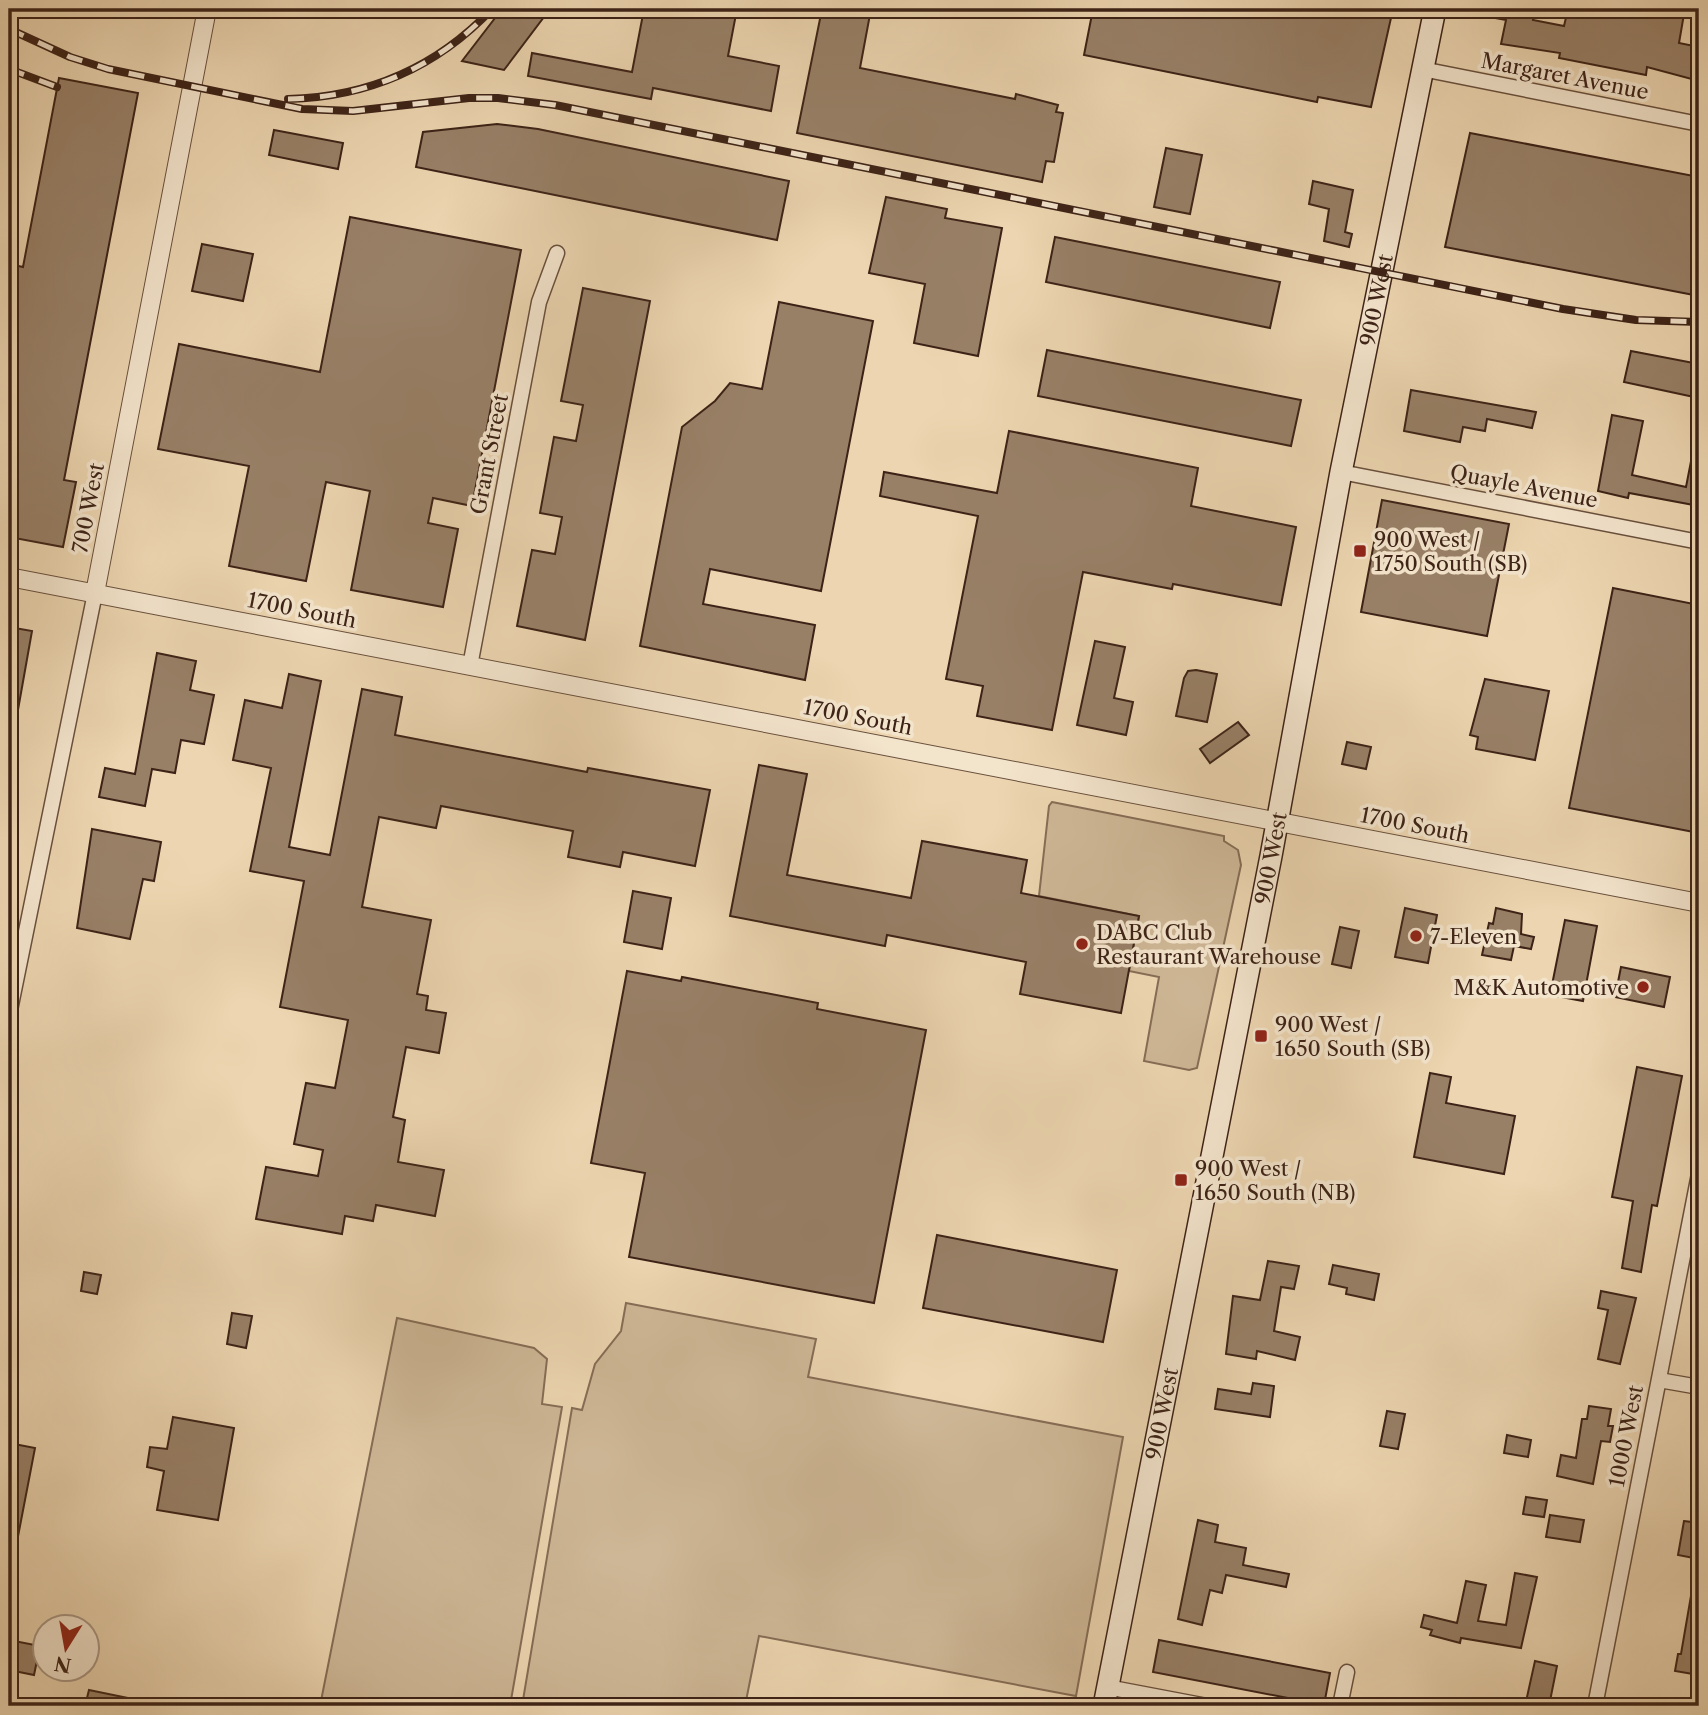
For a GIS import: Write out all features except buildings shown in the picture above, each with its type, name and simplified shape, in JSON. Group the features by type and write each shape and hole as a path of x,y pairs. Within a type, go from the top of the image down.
{"main road":[{"name":"900 West","path":"1105,1696 1277,821 1341,472 1435,9"}],"street":[{"name":"700 West","path":"9,1015 207,9"},
{"name":"Margaret Avenue","path":"1422,69 1699,124"},
{"name":"Grant Street","path":"470,666 539,302 557,253"},
{"name":"Quayle Avenue","path":"1341,472 1699,542"},
{"name":"1700 South","path":"9,578 1699,903"},
{"name":"1000 West","path":"1595,1706 1699,1174"},
{"path":"1659,1380 1699,1387"},
{"path":"1340,1706 1347,1672"},
{"path":"1105,1696 1207,1706"}],"shaded area":[{"path":"1052,802 1224,836 1224,841 1238,850 1241,865 1197,1068 1189,1070 1144,1061 1159,977 1129,971 1139,916 1039,896 1049,806"},
{"path":"626,1303 816,1339 808,1377 1123,1437 1076,1696 759,1636 745,1706 522,1706 572,1408 582,1410 595,1364 621,1331"},
{"path":"397,1318 534,1348 547,1359 542,1404 562,1407 510,1706 320,1706"}],"railway":[{"path":"288,99 346,92 399,75 448,48 492,9"},
{"path":"9,29 70,57 108,69 302,109 353,111 469,98 498,98 555,105 1563,309 1636,320 1699,322"},
{"path":"9,69 57,87"}],"place":[{"name":"900 West / 1750 South (SB)","path":"1360,551"},
{"name":"7-Eleven","path":"1416,936"},
{"name":"DABC Club Restaurant Warehouse","path":"1082,944"},
{"name":"M&K Automotive","path":"1643,987"},
{"name":"900 West / 1650 South (SB)","path":"1261,1036"},
{"name":"900 West / 1650 South (NB)","path":"1181,1180"}]}
